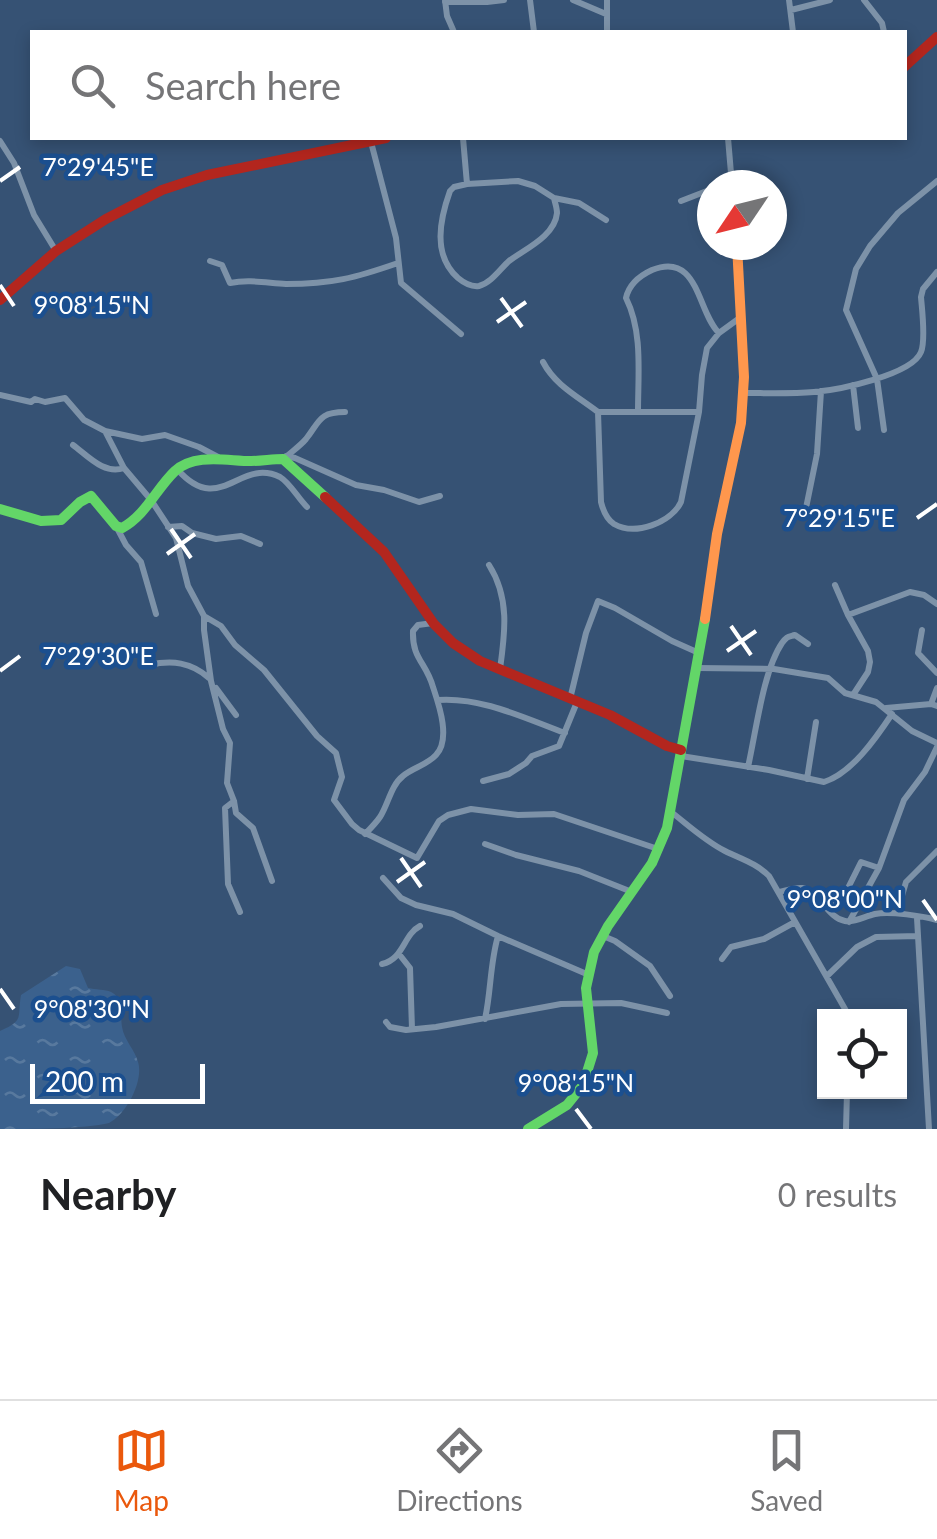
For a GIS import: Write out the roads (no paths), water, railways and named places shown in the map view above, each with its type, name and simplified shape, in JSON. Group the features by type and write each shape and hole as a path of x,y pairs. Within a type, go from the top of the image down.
{"street":[{"path":"453,30 445,1 504,0"},
{"path":"530,0 534,30"},
{"path":"572,0 606,14"},
{"path":"607,0 607,30"},
{"path":"789,0 794,30"},
{"path":"791,10 830,0"},
{"path":"864,0 884,30"},
{"path":"907,63 937,37"},
{"path":"0,300 56,251 162,190 207,175 370,140 396,238 401,284 461,334"},
{"path":"462,140 467,184"},
{"path":"728,140 730,170"},
{"path":"0,141 14,163 34,215 56,251"},
{"path":"554,198 557,212 542,238 485,283 470,286 449,268 442,253 440,230 450,191 460,184 518,182 535,186 554,198 578,202 606,220"},
{"path":"884,430 877,379 846,310 856,269 870,246 898,213 937,182"},
{"path":"680,201 697,195"},
{"path":"210,260 222,265 230,283 255,280 290,284 349,280 398,262"},
{"path":"528,1129 567,1105 582,1084 593,1053 586,988 594,952 660,849 670,811 698,668 716,534 741,423 738,260"},
{"path":"638,412 638,340 634,314 626,298 630,286 656,269 669,266 688,275 718,332"},
{"path":"743,393 820,391 898,372 920,356 921,297 937,272"},
{"path":"598,412 601,502 605,515 614,524 634,527 652,526 675,514 699,412 707,348 718,332 742,316"},
{"path":"544,362 559,384 598,412 699,412"},
{"path":"853,385 858,428"},
{"path":"806,508 817,454 820,391"},
{"path":"0,394 32,402 35,398 45,402 65,398 84,420 105,430 142,439 165,435 218,458"},
{"path":"284,458 302,444 324,415 345,412"},
{"path":"105,430 124,468 179,543 188,586 204,616 211,681 222,729 230,744 227,784 236,814 253,828 272,881"},
{"path":"73,444 108,470 124,468"},
{"path":"116,526 122,528 135,521 184,465 218,458 284,458 356,485 420,502 440,496"},
{"path":"284,458 384,552 434,623 461,650 637,728 681,753 824,782 833,780 874,742 888,711"},
{"path":"177,470 197,488 211,490 256,475 275,475 286,480 307,507"},
{"path":"0,509 41,522 61,520 92,496 141,562 156,614"},
{"path":"168,527 182,526 216,539 241,536 260,544"},
{"path":"489,565 500,584 505,612 500,669"},
{"path":"835,585 864,643"},
{"path":"848,615 910,592 937,604"},
{"path":"484,781 509,774 532,756 559,746 574,700 586,633 598,601 700,654"},
{"path":"853,695 870,662 857,611"},
{"path":"204,616 221,626 234,645 264,670 317,736 336,753 342,777 334,800 365,834 416,858 439,821 471,809 518,815 554,814 660,849"},
{"path":"365,834 380,817 402,776 436,755 442,744 438,700 428,668 415,656 412,640 412,631 418,626 434,623"},
{"path":"922,630 918,652 937,673"},
{"path":"748,767 770,669 786,638 795,635 808,644"},
{"path":"149,666 181,663 208,675 236,715"},
{"path":"698,668 770,669 828,678 845,693 876,702 937,745 925,772 904,800 879,868 848,922"},
{"path":"888,711 934,705 937,688"},
{"path":"438,700 455,699 488,706 565,733"},
{"path":"807,779 816,722"},
{"path":"234,801 225,808 228,884 240,912"},
{"path":"670,811 708,841 760,866 769,876 845,1009"},
{"path":"485,844 632,892"},
{"path":"897,913 906,882 937,850"},
{"path":"830,911 856,876 861,862 879,868"},
{"path":"923,866 937,871"},
{"path":"383,878 401,898 453,914 589,975"},
{"path":"778,892 804,888 840,920 848,922 897,913 937,920"},
{"path":"917,918 929,1129"},
{"path":"722,959 731,947 750,944 796,922"},
{"path":"382,964 400,954 412,931 420,926"},
{"path":"484,1020 498,936"},
{"path":"603,936 650,966 670,996"},
{"path":"827,976 876,936 918,936"},
{"path":"400,954 410,968 412,1029"},
{"path":"386,1022 398,1030 412,1029 484,1020 536,1007 588,1004 630,1003 667,1012"},
{"path":"846,1129 848,1099"}],"water":[{"path":"66,966 80,969 88,988 109,991 118,998 123,1032 138,1062 136,1088 122,1113 109,1123 0,1129 0,1031 17,1021 21,995"}]}
